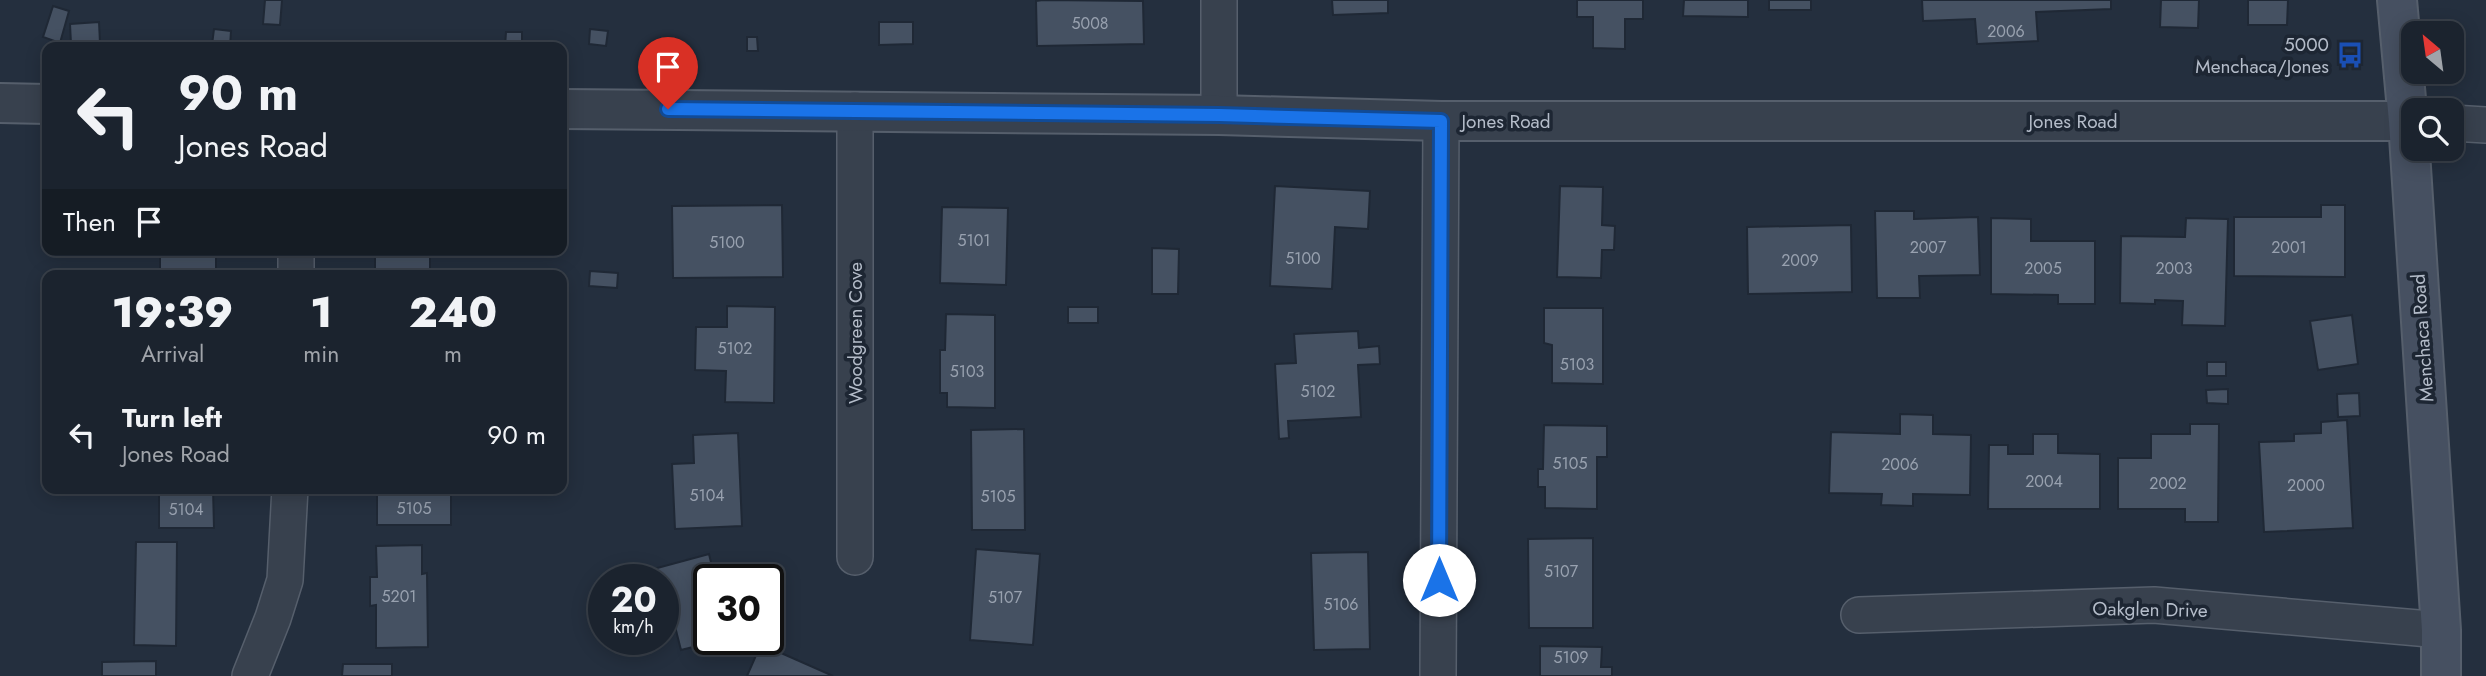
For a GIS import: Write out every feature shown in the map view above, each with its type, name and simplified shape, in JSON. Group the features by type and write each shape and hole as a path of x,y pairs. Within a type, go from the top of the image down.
{"main road":[{"name":"Menchaca Road","path":"2397,0 2408,98"},
{"name":"Menchaca Road","path":"2413,161 2441,630 2441,676"}],"street":[{"path":"1219,0 1219,115"},
{"path":"0,103 42,104"},
{"name":"Jones Road","path":"567,108 1219,115 1441,121 2401,121"},
{"name":"Woodgreen Cove","path":"855,110 855,557"},
{"path":"1438,676 1441,121"},
{"path":"2464,124 2486,125"},
{"path":"250,676 285,580 290,494"},
{"name":"Oakglen Drive","path":"1858,615 2154,606 2441,630"}],"building":[{"path":"265,0 282,0 280,25 263,24"},
{"path":"1332,0 1388,0 1388,13 1333,15"},
{"path":"1577,0 1643,0 1643,19 1625,19 1625,49 1593,48 1593,17 1577,17"},
{"path":"1684,0 1748,0 1748,17 1683,16"},
{"path":"1769,0 1811,0 1811,10 1769,10"},
{"path":"1922,0 2111,0 2111,9 2036,12 2038,41 1977,44 1975,19 1923,21"},
{"path":"2161,0 2199,0 2198,28 2160,27"},
{"path":"2248,0 2288,0 2287,25 2248,25"},
{"path":"1036,1 1143,1 1144,44 1037,46"},
{"path":"53,6 69,11 60,42 43,37"},
{"path":"99,22 100,42 71,42 70,24"},
{"path":"879,22 913,22 913,44 879,45"},
{"path":"214,29 231,31 230,42 212,42"},
{"path":"590,29 608,31 606,46 589,44"},
{"path":"506,32 522,32 522,42 505,42"},
{"path":"747,37 757,37 758,51 747,51"},
{"path":"1275,186 1370,191 1368,229 1335,227 1332,289 1270,286"},
{"path":"1560,186 1603,187 1602,225 1615,226 1614,250 1602,250 1601,278 1557,277"},
{"path":"782,205 783,277 673,278 672,206"},
{"path":"2321,205 2345,205 2345,277 2234,276 2234,217 2321,217"},
{"path":"942,207 1008,208 1006,285 940,283"},
{"path":"1875,211 1914,211 1914,219 1978,217 1980,275 1919,276 1920,298 1877,298"},
{"path":"1991,218 2031,219 2031,241 2095,241 2095,304 2058,304 2058,295 1991,294"},
{"path":"2186,218 2228,219 2225,326 2182,325 2183,301 2155,300 2155,304 2120,303 2121,236 2185,237"},
{"path":"1851,225 1852,292 1748,294 1747,227"},
{"path":"1152,248 1179,249 1178,294 1152,294"},
{"path":"160,256 216,256 216,270 160,270"},
{"path":"375,256 430,256 430,270 375,270"},
{"path":"590,271 618,273 617,288 589,286"},
{"path":"727,306 775,307 774,403 725,402 726,371 695,370 696,327 727,327"},
{"path":"1068,307 1098,307 1098,323 1068,323"},
{"path":"1544,308 1603,308 1603,384 1552,383 1552,345 1544,343"},
{"path":"946,314 995,315 995,408 947,407 947,393 940,393 940,350 945,350"},
{"path":"2352,315 2358,364 2318,370 2310,321"},
{"path":"1358,331 1359,348 1379,346 1380,364 1358,365 1361,417 1288,421 1289,438 1279,439 1275,364 1296,363 1294,334"},
{"path":"2207,362 2226,362 2226,376 2207,376"},
{"path":"2228,389 2228,404 2207,403 2206,390"},
{"path":"2359,393 2360,416 2338,417 2337,394"},
{"path":"1900,414 1933,415 1933,434 1971,435 1970,495 1913,494 1913,506 1881,505 1882,494 1829,493 1831,432 1900,434"},
{"path":"2347,420 2353,528 2264,532 2259,442 2294,441 2294,434 2321,433 2321,422"},
{"path":"2190,424 2219,424 2218,522 2185,522 2185,509 2118,509 2118,458 2151,458 2151,434 2190,434"},
{"path":"1544,425 1607,426 1607,457 1597,457 1597,509 1545,508 1545,487 1538,487 1538,469 1543,469"},
{"path":"1024,429 1025,530 972,530 971,430"},
{"path":"738,433 742,526 675,529 672,464 694,463 693,435"},
{"path":"2033,434 2058,434 2058,453 2100,454 2100,509 1988,509 1989,445 2008,445 2008,454 2033,454"},
{"path":"159,494 213,494 214,528 159,528"},
{"path":"377,494 451,494 451,525 377,525"},
{"path":"1593,538 1593,628 1529,628 1528,539"},
{"path":"136,542 177,542 176,646 134,645"},
{"path":"422,545 422,574 427,573 428,647 376,648 376,605 370,606 370,577 377,577 376,546"},
{"path":"976,549 1040,554 1033,645 970,640"},
{"path":"1368,552 1370,649 1314,650 1311,553"},
{"path":"709,554 711,564 693,564 693,647 681,650 679,564 672,564"},
{"path":"1540,646 1602,647 1601,667 1612,667 1612,676 1540,676"},
{"path":"784,654 833,676 747,676 756,655"},
{"path":"156,661 156,676 102,676 102,662"},
{"path":"343,664 392,664 392,676 342,676"}],"place":[{"name":"5000 Menchaca/Jones","path":"2350,55"}],"route":[{"path":"668,109 1219,115 1441,121 1439,580"}]}
